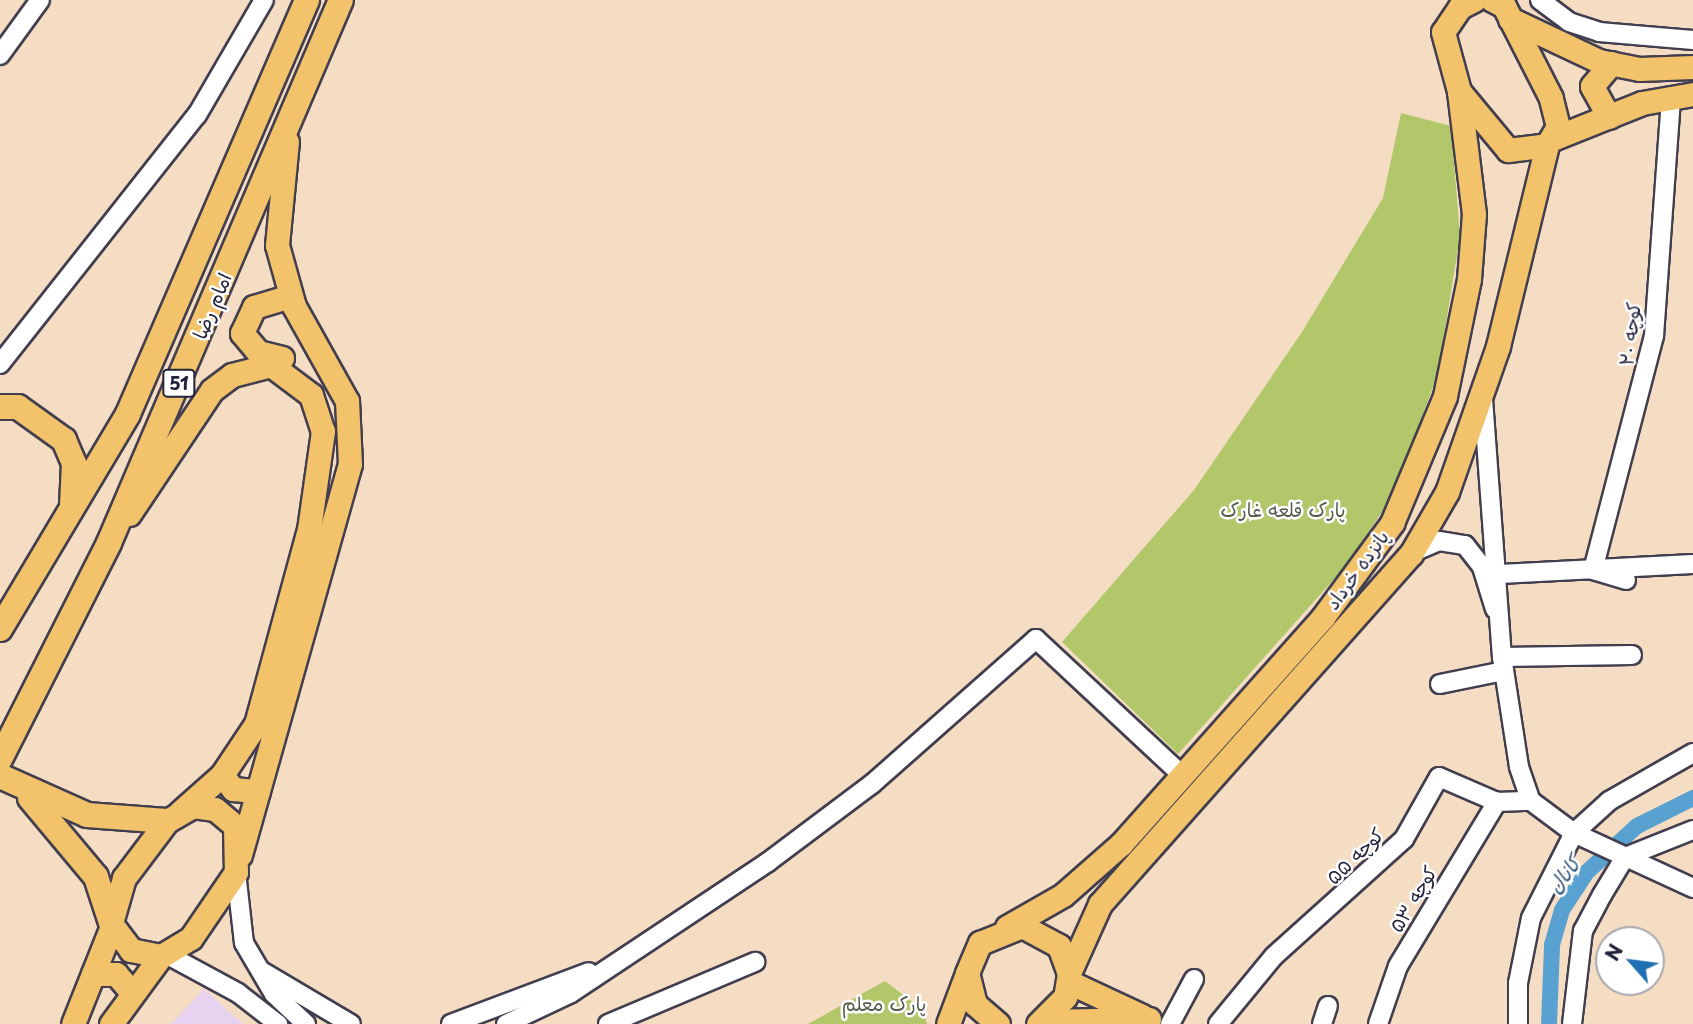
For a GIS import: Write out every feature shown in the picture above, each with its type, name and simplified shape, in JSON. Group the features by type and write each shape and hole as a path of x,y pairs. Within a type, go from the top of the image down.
{"highway":[{"name":"امام رضا","path":"0,629 128,414 200,259 307,0"},
{"name":"امام رضا","path":"0,758 109,543 341,0"},
{"path":"0,407 18,407 64,440 74,463 69,517"},
{"path":"10,782 87,816 173,817"},
{"path":"10,782 96,877 112,924"}],"main road":[{"name":"پانزده خرداد","path":"967,973 980,943 1063,894 1121,844 1323,617 1392,523 1418,470 1445,396 1469,279 1474,214 1459,92 1443,32 1438,0"},
{"path":"1443,32 1460,7 1474,0"},
{"path":"1501,6 1558,47 1611,63 1693,67"},
{"name":"پانزده خرداد","path":"1041,1023 1065,998 1069,977 1100,904 1411,554 1447,492 1483,391 1549,142 1558,127 1551,98 1501,6"},
{"path":"1609,117 1592,86 1611,63"},
{"path":"1459,92 1508,150 1549,142 1609,117 1682,96"},
{"path":"111,1024 131,991 163,955 191,938 238,864 350,464 347,401 290,296 277,245 276,208 295,108"},
{"path":"73,1024 112,924 124,878 173,817 222,775 256,724 309,529 339,436 335,411 306,370 258,352 242,333 254,306 290,296"},
{"path":"109,543 212,390 253,364 285,370 318,409 323,431 309,529"},
{"path":"222,775 233,789 258,791"},
{"path":"173,817 205,806 227,816 240,839 238,864"},
{"path":"112,924 131,950 163,955"},
{"path":"1007,927 1049,936 1069,977 1160,1022"},
{"path":"948,1024 967,973"},
{"path":"967,973 975,1004 998,1024"},
{"path":"93,974 116,974 131,991"},
{"path":"1041,1023 1160,1022"}],"street":[{"path":"0,55 40,0"},
{"path":"244,35 256,0"},
{"path":"0,364 197,115 264,0"},
{"path":"1540,0 1569,22 1599,32 1693,40"},
{"name":"کوچه ۲۰","path":"1594,570 1654,336 1682,96"},
{"path":"1483,391 1484,463 1500,574 1503,664 1518,767 1531,801 1580,836 1693,888"},
{"path":"1411,554 1439,541 1465,545 1482,567 1500,630"},
{"path":"1500,574 1693,564"},
{"path":"1594,570 1626,580"},
{"path":"506,1024 571,993 608,964 768,862 872,785 1036,639 1182,775"},
{"path":"1440,684 1503,664 1632,655"},
{"path":"1518,1024 1518,983 1531,918 1580,836 1609,801 1693,753"},
{"name":"کوچه ۵۵","path":"1218,1024 1274,956 1404,839 1439,778 1497,802 1531,801"},
{"name":"کوچه ۵۳","path":"1378,1024 1398,966 1497,802"},
{"path":"1572,1024 1583,931 1625,857 1693,830"},
{"path":"238,864 244,943 257,968 306,1024"},
{"path":"163,955 238,993 278,1024"},
{"path":"608,1024 755,962"},
{"path":"451,1024 608,964"},
{"path":"257,968 351,1024"},
{"path":"1160,1022 1194,979"},
{"path":"1322,1024 1328,1006"}],"shaded area":[{"path":"204,989 243,1024 171,1024"}],"green space":[{"name":"پارک قلعه غارک","path":"1401,113 1451,126 1460,236 1438,373 1394,493 1350,561 1178,754 1062,642 1194,490 1302,332 1383,198"},
{"name":"پارک معلم","path":"885,981 923,1010 927,1024 808,1024"}],"waterway":[{"name":"کانال","path":"1549,1024 1552,945 1562,910 1587,872 1637,826 1693,798"}]}
